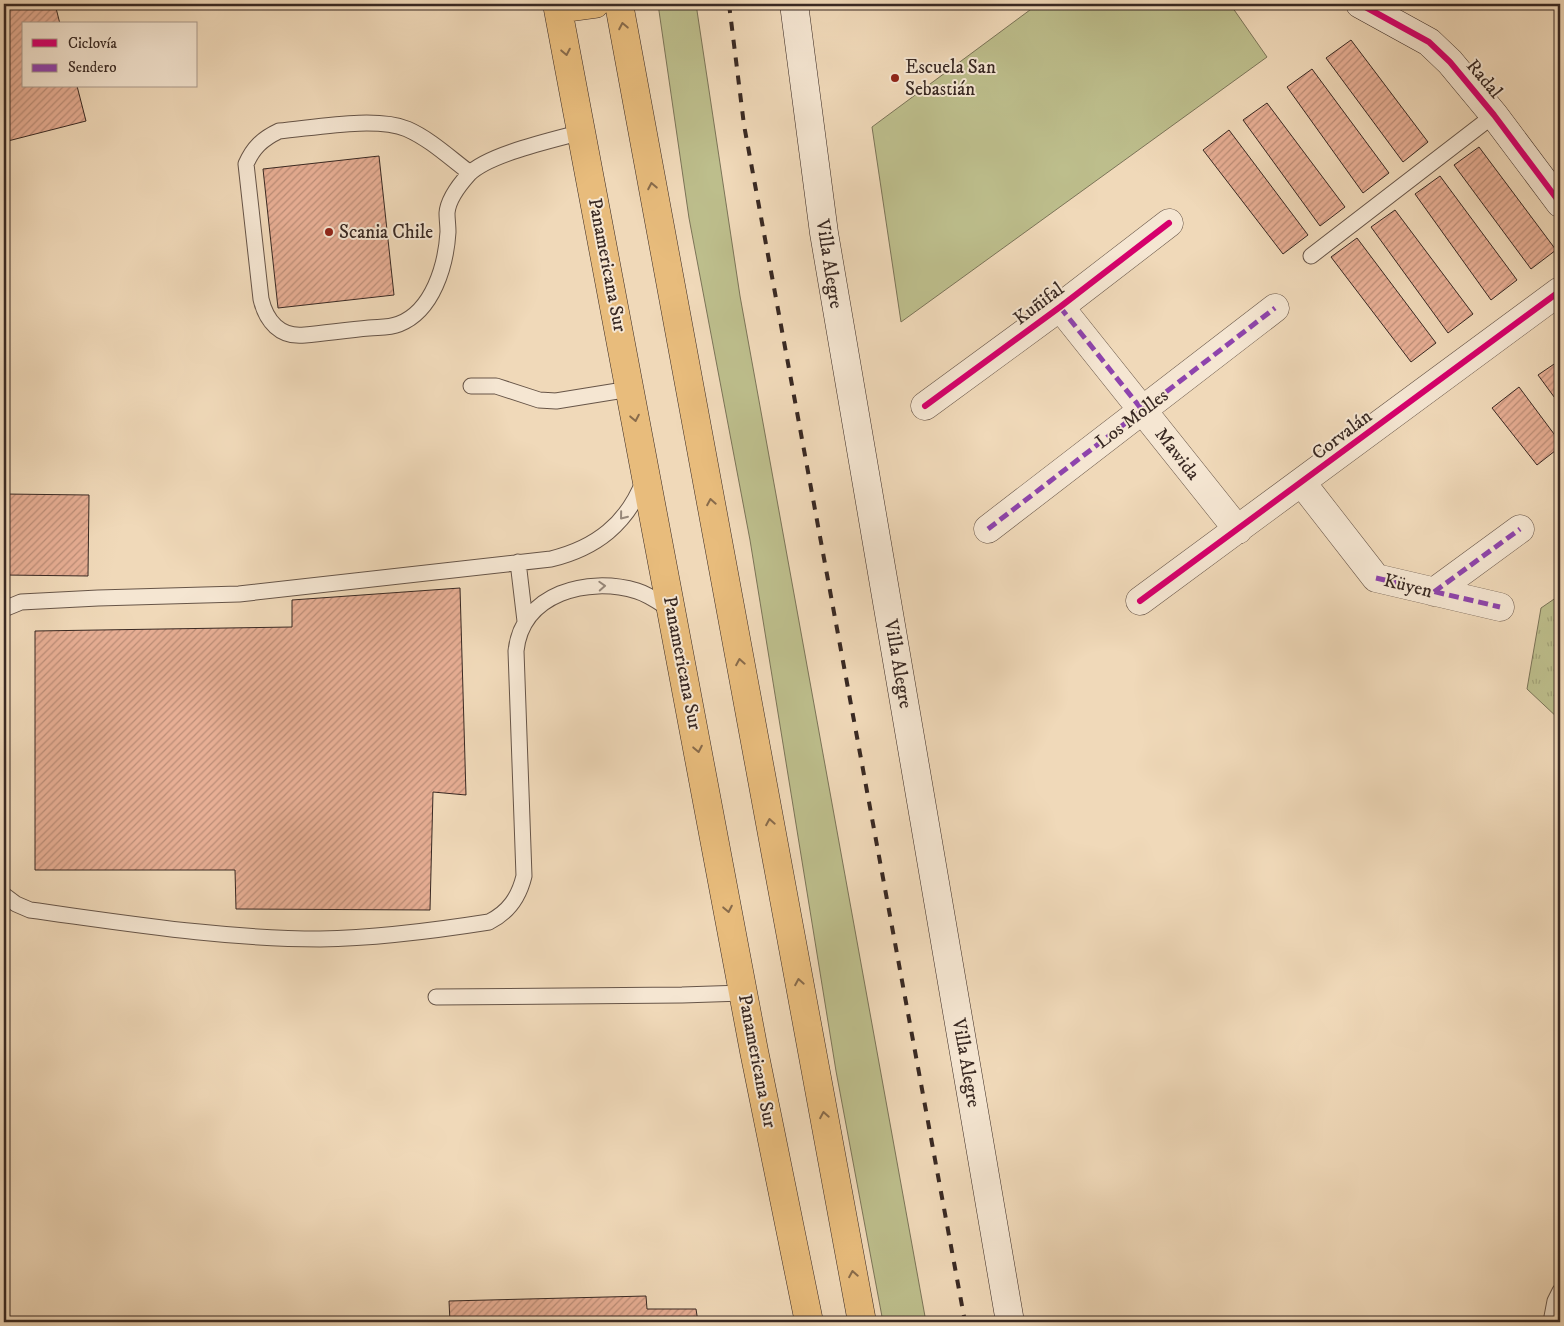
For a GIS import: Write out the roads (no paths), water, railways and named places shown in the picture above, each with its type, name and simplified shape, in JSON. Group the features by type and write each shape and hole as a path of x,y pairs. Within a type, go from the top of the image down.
{"main road":[{"path":"558,6 595,4"},
{"path":"618,4 862,1322"},
{"name":"Panamericana Sur","path":"558,6 743,993 809,1322"}],"street":[{"name":"Villa Alegre","path":"794,4 824,233 1010,1322"},
{"name":"Radal","path":"1360,4 1429,42 1450,62 1494,115 1560,203"},
{"name":"Kuñifal","path":"925,406 1060,307 1169,223"},
{"name":"Corvalán","path":"1140,601 1560,291"},
{"name":"Mawida","path":"1060,307 1238,530"},
{"name":"Los Molles","path":"988,529 1275,308"},
{"name":"Küyen","path":"1302,483 1376,578 1500,608"},
{"path":"1434,592 1520,529"}],"lane":[{"path":"1311,256 1494,115"},
{"path":"470,173 422,137 393,125 363,123 279,131 267,136 257,145 246,164 261,298 267,318 280,331 297,336 371,327 386,327 400,324 412,317 429,299 440,272 446,252 448,232 447,211 453,195 470,173 479,165 506,154 582,132"},
{"path":"471,386 496,386 539,400 556,401 630,389"},
{"path":"4,609 21,602 239,594 551,559 570,554 604,536 630,508 646,474"},
{"path":"518,562 525,621"},
{"path":"4,895 16,904 30,910 178,930 271,938 359,938 417,934 489,922 499,917 514,902 524,876 516,651 525,621 543,602 576,589 598,586 620,587 639,592 656,600 672,611"},
{"path":"436,997 743,993"},
{"path":"1551,1322 1560,1291"}],"railway":[{"path":"729,4 744,125 965,1322"}],"place":[{"name":"Escuela San Sebastián","path":"895,78"},
{"name":"Scania Chile","path":"329,232"}]}
